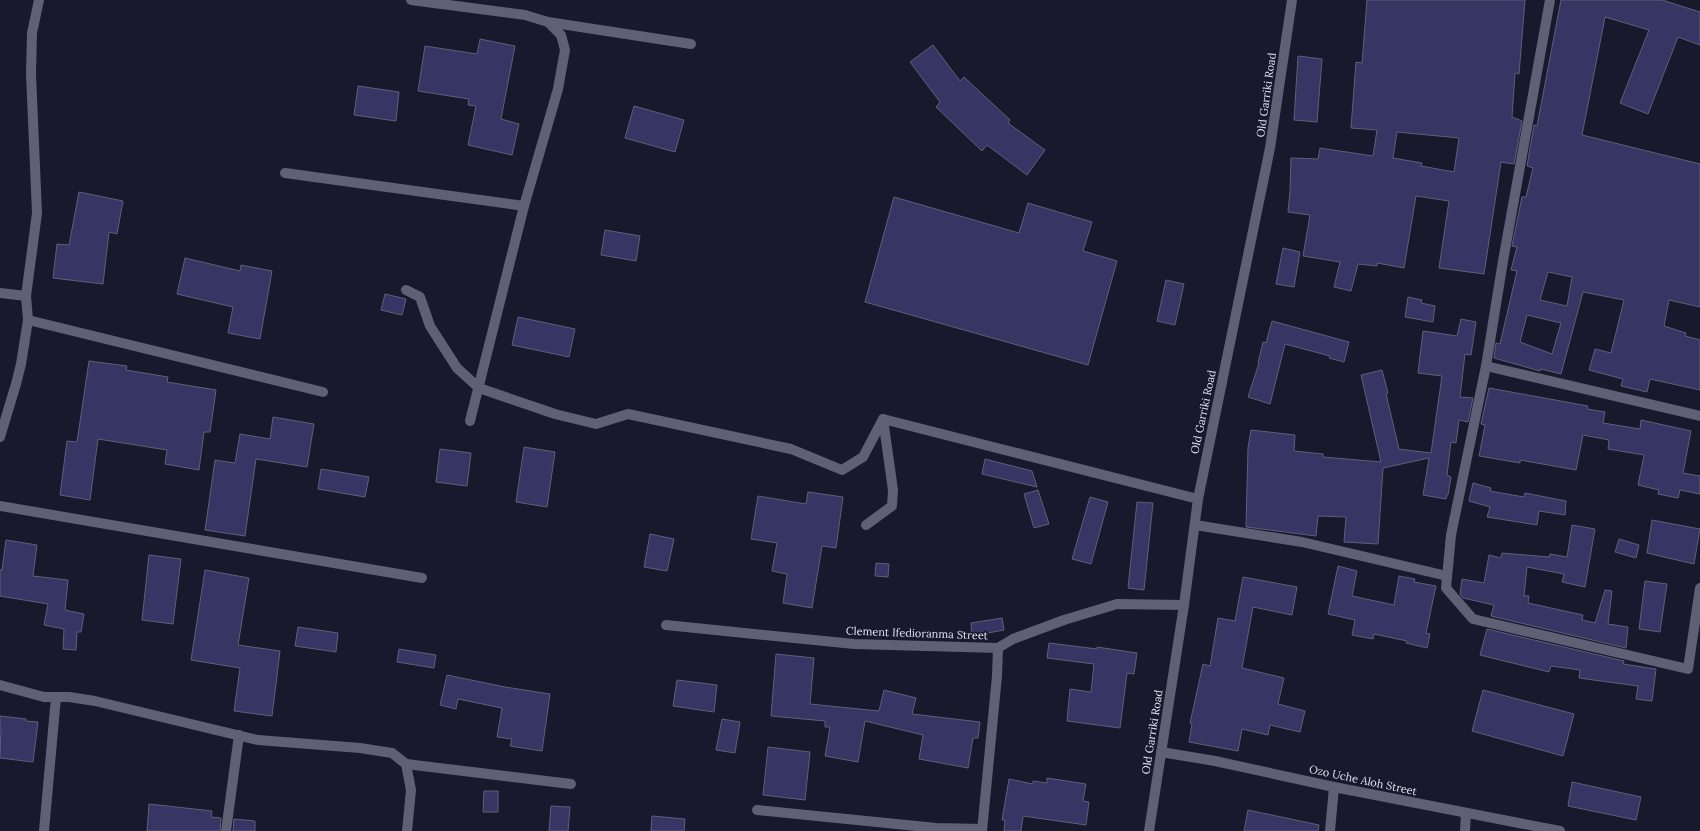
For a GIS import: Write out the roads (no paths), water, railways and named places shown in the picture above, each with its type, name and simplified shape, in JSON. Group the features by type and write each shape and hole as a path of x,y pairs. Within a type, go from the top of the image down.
{"street":[{"path":"0,436 16,384 28,320 26,296 37,212 31,74 32,33 39,0"},
{"path":"411,0 525,15 548,22 691,44"},
{"name":"Old Garriki Road","path":"1149,831 1184,605 1198,499 1270,148 1292,0"},
{"path":"1550,0 1507,238 1486,366 1451,535 1446,588 1473,619 1688,669 1700,588"},
{"path":"470,421 524,206 558,90 565,50 561,35 548,22"},
{"path":"285,173 524,206"},
{"path":"406,290 420,297 430,326 457,368 479,388 555,414 596,424 628,414 791,449 842,470 863,457 882,419"},
{"path":"0,293 26,296"},
{"path":"28,320 323,392"},
{"path":"1486,366 1700,416"},
{"path":"882,419 1198,499"},
{"path":"866,525 892,506 893,490 882,419"},
{"path":"0,506 422,578"},
{"path":"1195,525 1302,542 1447,576"},
{"name":"Clement Ifedioranma Street","path":"666,625 854,644 998,648 1013,639 1064,620 1117,604 1184,605"},
{"path":"757,810 936,828 982,830 997,676 998,648"},
{"path":"0,685 44,697 95,701 258,740 360,748 392,753 406,764 571,784"},
{"path":"44,831 56,697"},
{"path":"226,831 239,735"},
{"name":"Ozo Uche Aloh Street","path":"1161,752 1215,761 1334,787 1560,831"},
{"path":"406,764 411,790 407,831"},
{"path":"1330,831 1334,787"},
{"path":"1465,831 1466,813"}]}
